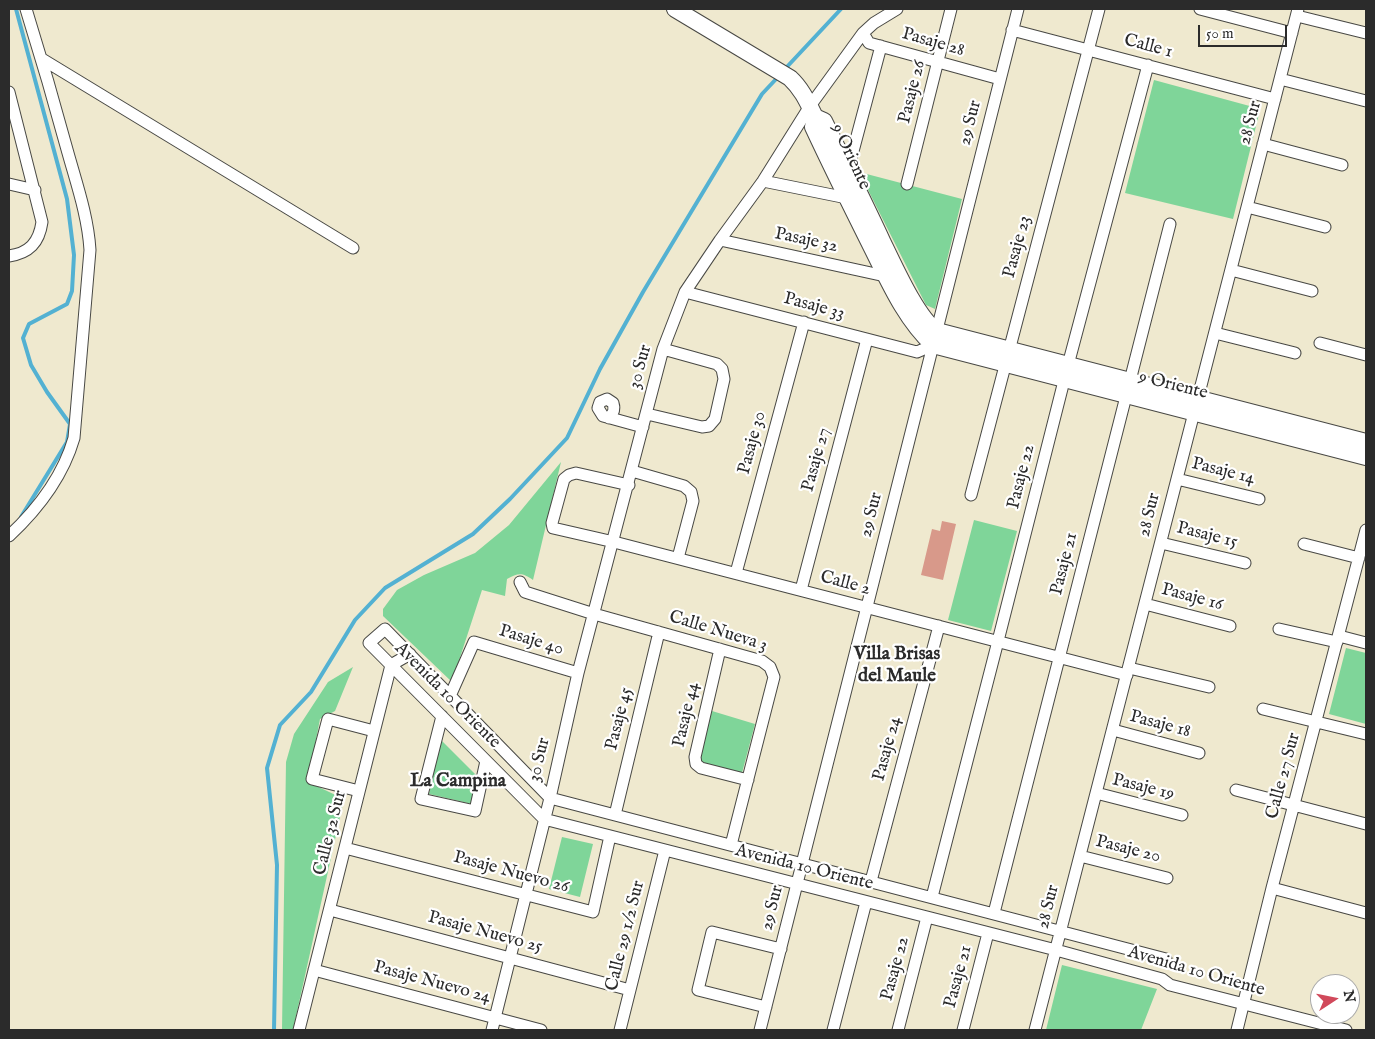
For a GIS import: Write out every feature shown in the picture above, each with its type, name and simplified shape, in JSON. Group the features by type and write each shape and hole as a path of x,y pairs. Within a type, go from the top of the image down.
{"street":[{"path":"9,536 54,484 71,450 74,438 89,265 89,236 85,217 42,58 26,9"},
{"path":"675,9 785,76 797,85 813,112"},
{"name":"30 Sur","path":"492,1030 550,798 578,673 614,542 663,349 685,292 720,240 813,112 863,33 874,23 897,9"},
{"name":"Pasaje 26","path":"907,184 951,9"},
{"name":"29 Sur","path":"760,1030 1018,9"},
{"name":"Pasaje 23","path":"971,495 1099,9"},
{"path":"1200,9 1292,33"},
{"path":"1298,12 1366,32"},
{"name":"28 Sur","path":"1036,1030 1298,12"},
{"name":"Calle 1","path":"1012,30 1275,99"},
{"name":"Pasaje 28","path":"863,33 869,43 1000,80"},
{"path":"848,170 881,46"},
{"path":"42,58 354,248"},
{"name":"Pasaje 22","path":"932,897 1066,372 1148,65"},
{"path":"1280,79 1366,101"},
{"path":"9,92 42,222 39,238 30,248 22,253 9,256"},
{"name":"9 Oriente","path":"813,112 824,121 899,274 935,338"},
{"name":"9 Oriente","path":"813,112 813,127 885,276 908,317 923,336 1196,406 1366,457"},
{"path":"1264,144 1342,165"},
{"path":"763,181 847,198"},
{"path":"9,184 35,190"},
{"path":"1247,207 1326,227"},
{"name":"Pasaje 21","path":"994,913 1170,224"},
{"name":"Pasaje 32","path":"720,240 885,276"},
{"path":"1231,270 1312,291"},
{"name":"Pasaje 33","path":"685,292 916,352 935,338"},
{"name":"Pasaje 30","path":"736,574 804,322"},
{"path":"1215,333 1295,353"},
{"name":"Pasaje 27","path":"801,590 867,339"},
{"path":"1320,343 1366,355"},
{"path":"647,414 702,427 709,426 714,420 724,379 722,369 717,364 663,349"},
{"name":"9 Oriente","path":"1196,406 1366,442"},
{"path":"609,418 644,426"},
{"path":"632,472 684,486 691,492 693,501 678,558"},
{"name":"Calle 2","path":"628,485 576,473 569,475 564,479 552,523 553,528 678,558 1060,657 1209,687"},
{"name":"Pasaje 14","path":"1177,479 1259,499"},
{"name":"Calle 27 Sur","path":"1237,1030 1272,888 1362,553 1366,530"},
{"name":"Pasaje 15","path":"1161,542 1245,563"},
{"path":"1304,544 1362,553"},
{"name":"Calle Nueva 3","path":"520,582 525,592 594,614 762,660 770,667 774,677 731,845"},
{"name":"Pasaje 16","path":"1145,604 1230,626"},
{"name":"Pasaje 24","path":"871,882 939,626"},
{"name":"Avenida 10 Oriente","path":"1166,959 550,798 385,628 370,643 390,666 544,820 1056,950 1162,979 1170,985 1346,1030"},
{"path":"1279,629 1366,643"},
{"name":"Pasaje 45","path":"615,815 659,632"},
{"name":"Pasaje 40","path":"450,696 474,642 578,673"},
{"name":"Pasaje 44","path":"720,649 695,757 696,764 701,768 748,780"},
{"path":"390,666 410,654"},
{"name":"Calle 32 Sur","path":"299,1030 390,666"},
{"path":"1264,709 1366,734"},
{"path":"442,716 421,799 475,811 486,761"},
{"path":"359,791 312,779 328,719 374,731"},
{"name":"Pasaje 18","path":"1113,730 1199,753"},
{"path":"1236,790 1366,824"},
{"name":"Pasaje 19","path":"1096,794 1182,816"},
{"name":"Pasaje Nuevo 26","path":"345,848 592,912 610,836"},
{"name":"Calle 29 1/2 Sur","path":"620,1030 665,850"},
{"name":"Pasaje 20","path":"1080,856 1166,878"},
{"path":"1272,888 1366,912"},
{"path":"832,1030 866,902"},
{"name":"Pasaje Nuevo 25","path":"330,910 630,990"},
{"name":"Pasaje 22","path":"898,1030 928,917"},
{"path":"766,1007 698,990 707,951 712,932 781,949"},
{"name":"Pasaje 21","path":"963,1030 988,933"},
{"name":"Pasaje Nuevo 24","path":"314,970 541,1030"}],"green space":[{"path":"1154,80 1257,108 1259,114 1233,219 1125,193"},
{"path":"859,172 962,199 935,309 926,305"},
{"path":"561,462 533,580 520,574 507,579 505,596 482,590 452,682 383,616 383,609 397,590 424,575 475,553 509,525"},
{"path":"974,520 1017,531 991,631 948,620"},
{"path":"1346,648 1366,653 1366,724 1329,714"},
{"path":"353,667 335,711 320,719 308,782 344,799 293,1030 282,1030 286,762 294,734 328,682"},
{"path":"712,711 755,724 742,773 705,764 701,761 700,755"},
{"path":"440,739 477,776 472,804 429,794"},
{"path":"562,837 593,844 580,897 549,889"},
{"path":"1062,965 1157,989 1141,1030 1046,1030"}],"building":[{"path":"942,521 956,524 943,580 921,575 932,529 940,531"}],"waterway":[{"path":"16,9 67,199 74,255 72,291 67,304 29,324 23,338 31,365 47,392 70,424 67,442 21,517"},
{"path":"784,70 841,9"},
{"path":"274,1030 277,865 267,768 280,725 311,692 355,620 385,588 473,534 510,499 567,438 600,369 643,292 762,94 778,77"}],"district":[{"name":"Villa Brisas del Maule","path":"897,666"},
{"name":"La Campina","path":"458,782"}]}
